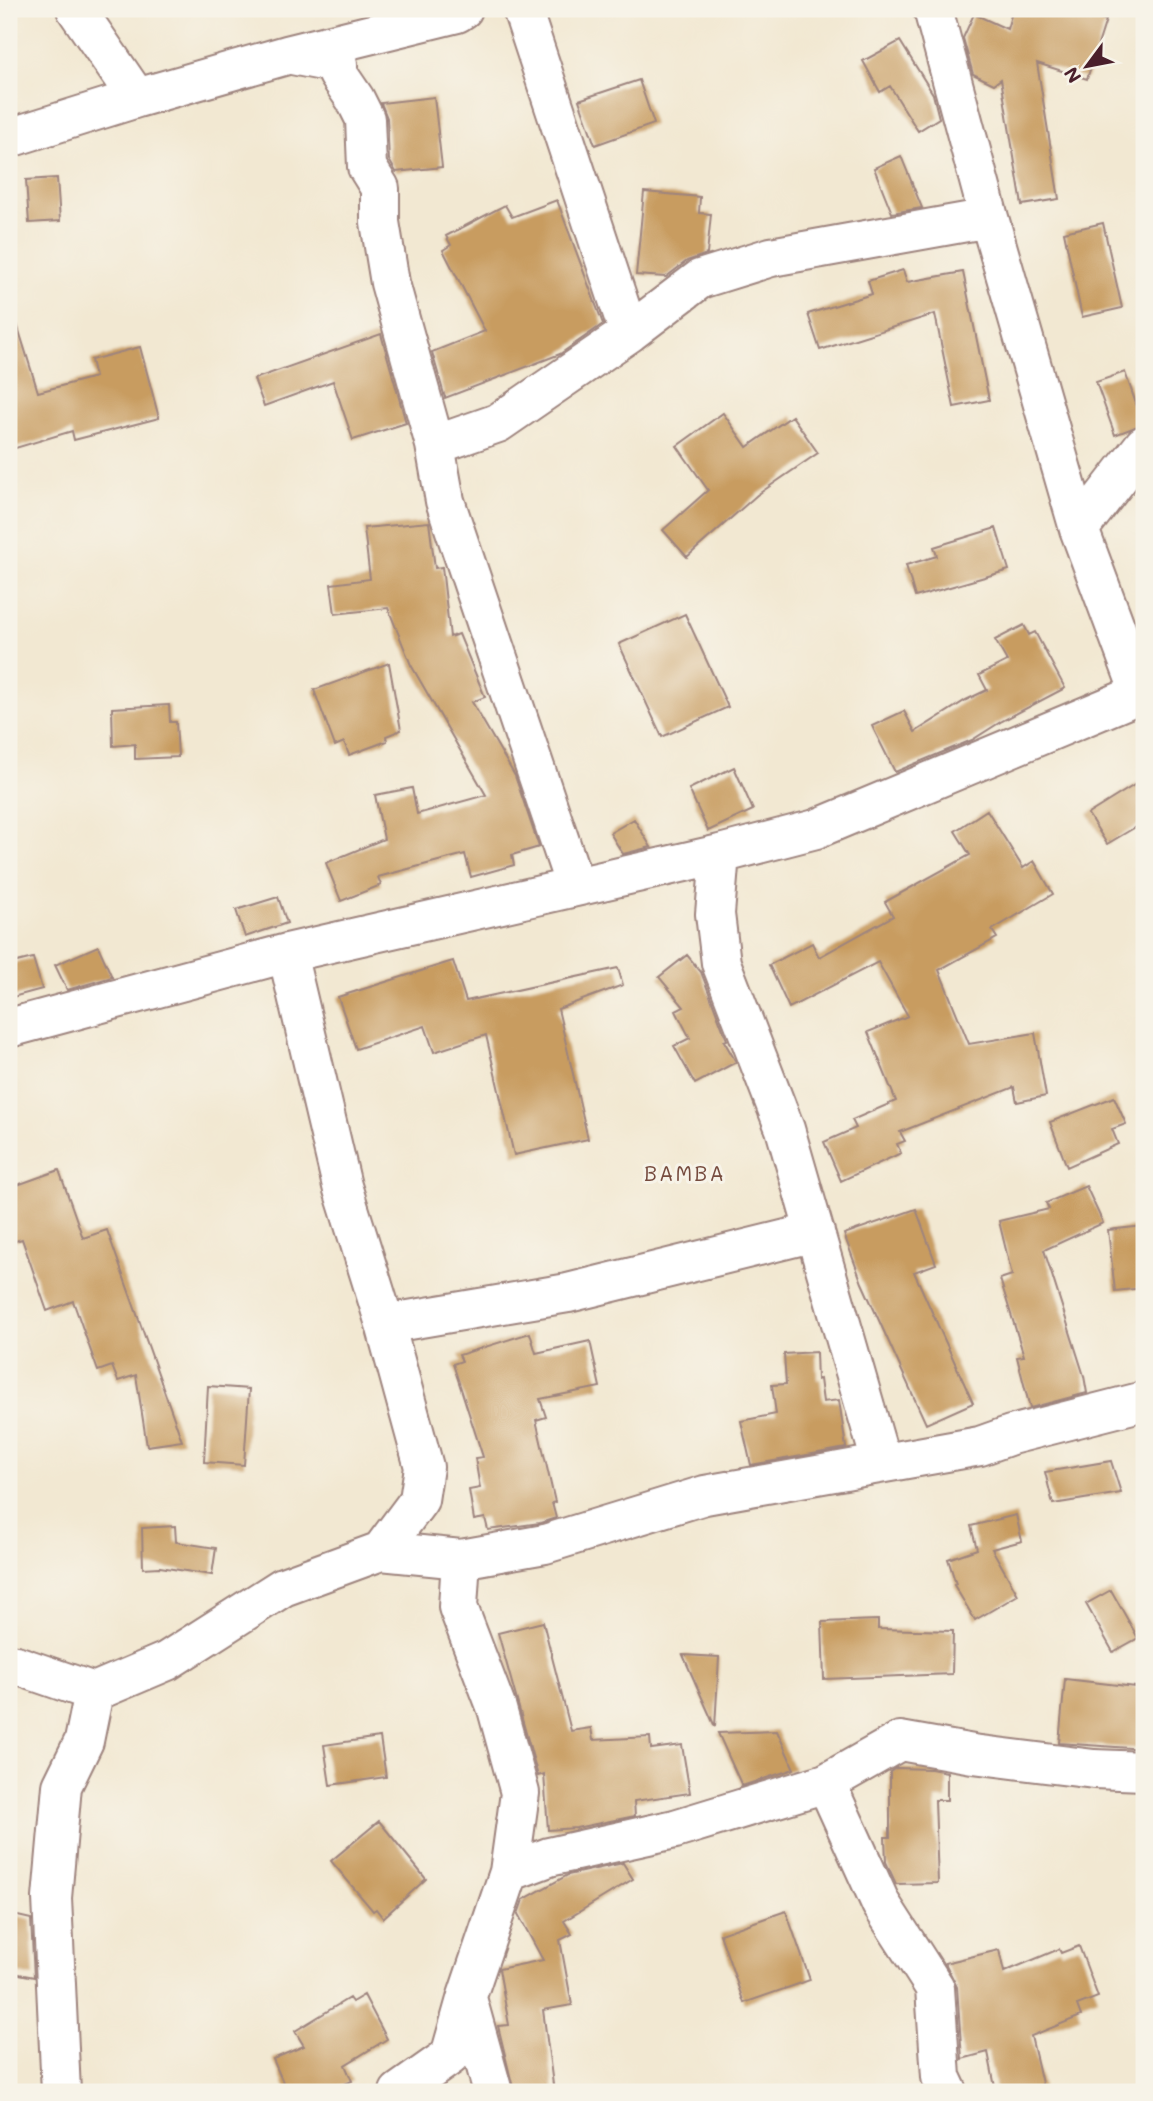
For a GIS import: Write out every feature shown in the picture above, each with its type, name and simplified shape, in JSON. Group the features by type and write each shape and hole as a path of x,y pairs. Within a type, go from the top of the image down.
{"street":[{"path":"76,9 136,98"},
{"path":"9,138 136,98 288,55 457,13 463,9"},
{"path":"522,9 629,333"},
{"path":"9,1028 287,953 720,854 816,829 1142,692 1080,528 989,218 933,9"},
{"path":"288,55 338,64 338,74 365,119 367,167 380,188 380,222 390,283 435,445 445,500 575,886"},
{"path":"435,445 498,423 629,333 700,279 771,257 989,218"},
{"path":"1080,528 1144,445"},
{"path":"720,854 715,914 721,963 785,1129 881,1462"},
{"path":"287,953 342,1186 385,1324 424,1467 419,1500 382,1550"},
{"path":"385,1324 568,1293 815,1232"},
{"path":"9,1664 16,1664 94,1692 167,1661 283,1587 382,1550 461,1559 545,1544 705,1495 979,1446 1011,1435 1144,1401"},
{"path":"399,2092 450,2056 467,1996 509,1872 520,1793 497,1709 458,1607 461,1559"},
{"path":"61,2092 52,1898 62,1786 84,1741 94,1692"},
{"path":"509,1872 549,1857 675,1829 826,1783 900,1741 972,1754 1081,1768 1144,1771"},
{"path":"826,1783 881,1904 935,1987 941,2077 948,2092"},
{"path":"467,1996 493,2092"}],"building":[{"path":"1013,9 1069,9 1106,20 1087,79 1037,63 1059,199 1022,205 1001,79 994,84 973,74 963,38 974,14 1007,29"},
{"path":"900,41 933,94 939,118 918,131 890,86 880,92 863,61"},
{"path":"639,80 654,124 595,145 579,100"},
{"path":"434,97 442,167 396,172 389,160 387,118 381,103"},
{"path":"901,156 922,208 892,213 874,168"},
{"path":"57,178 60,221 29,223 26,180"},
{"path":"644,192 700,197 699,213 711,214 707,254 687,261 666,277 636,275"},
{"path":"557,200 603,324 560,354 445,398 432,352 485,331 443,250 451,245 446,236 505,205 512,217"},
{"path":"1103,223 1122,308 1082,317 1064,232"},
{"path":"903,270 907,282 963,272 989,400 954,407 935,314 820,350 808,314 872,294 868,281"},
{"path":"16,321 38,392 95,377 91,360 140,347 159,418 74,440 72,431 9,450 9,322"},
{"path":"381,334 406,423 353,440 333,381 264,406 254,379"},
{"path":"1125,372 1143,424 1115,435 1096,382"},
{"path":"723,413 747,447 792,416 818,453 757,495 687,557 663,530 708,490 677,446"},
{"path":"429,522 435,568 442,567 450,637 459,634 485,697 472,702 515,776 539,847 512,855 514,865 471,877 465,854 378,877 381,885 341,901 326,863 384,839 375,795 412,788 417,814 486,795 411,665 388,608 335,614 331,584 370,579 364,528"},
{"path":"996,528 1009,570 915,597 906,565 937,556 934,547"},
{"path":"685,614 728,707 662,737 619,644"},
{"path":"1024,625 1029,635 1035,632 1065,688 972,740 895,772 872,726 904,711 915,732 987,690 979,675 1007,661 995,640"},
{"path":"389,663 401,730 386,736 387,741 349,755 344,742 335,746 314,690"},
{"path":"169,705 170,722 176,722 178,757 135,759 135,744 113,746 112,708"},
{"path":"734,767 753,810 708,831 689,789"},
{"path":"1144,779 1144,822 1107,844 1088,814"},
{"path":"987,810 1023,868 1034,861 1053,894 992,930 997,938 939,970 969,1044 1035,1033 1046,1096 1017,1102 1014,1087 900,1132 905,1141 897,1144 901,1153 841,1181 824,1142 856,1128 852,1120 896,1101 868,1032 908,1016 878,962 789,1008 769,965 812,943 819,957 893,916 885,902 970,855 955,831"},
{"path":"634,819 651,847 623,854 610,833"},
{"path":"278,897 287,923 245,937 236,910"},
{"path":"98,946 112,977 67,990 55,965"},
{"path":"687,955 701,972 727,1040 724,1041 736,1062 695,1084 674,1046 690,1038 676,1011 684,1007 659,977"},
{"path":"33,958 42,989 9,998 9,964"},
{"path":"453,961 466,1001 618,968 623,985 558,1009 588,1139 514,1155 486,1035 434,1052 425,1026 356,1049 338,997"},
{"path":"1114,1097 1126,1124 1112,1129 1118,1144 1067,1167 1050,1122"},
{"path":"59,1170 83,1238 107,1230 182,1441 147,1446 136,1375 118,1381 112,1366 98,1371 73,1301 47,1311 22,1239 9,1243 9,1188"},
{"path":"1086,1186 1103,1223 1044,1250 1087,1393 1030,1408 1017,1357 1024,1356 1000,1279 1012,1275 999,1221 1049,1209 1046,1203"},
{"path":"916,1209 936,1264 914,1272 973,1403 926,1424 862,1283 844,1234"},
{"path":"1144,1226 1144,1288 1115,1291 1108,1230"},
{"path":"530,1333 536,1353 590,1341 600,1387 540,1399 546,1417 536,1420 555,1502 552,1503 556,1518 540,1523 488,1530 485,1518 474,1520 469,1490 480,1488 475,1458 483,1457 453,1364 462,1361 459,1355"},
{"path":"816,1352 817,1380 820,1379 823,1402 839,1400 846,1448 751,1465 741,1421 776,1414 772,1385 786,1384 784,1354"},
{"path":"208,1386 249,1389 244,1465 204,1462"},
{"path":"1111,1461 1121,1493 1053,1504 1045,1472"},
{"path":"1016,1515 1022,1541 992,1549 1018,1595 975,1620 954,1585 956,1584 948,1559 977,1549 971,1526"},
{"path":"175,1526 176,1542 216,1548 212,1575 160,1567 143,1568 142,1528"},
{"path":"1111,1590 1138,1638 1113,1652 1086,1604"},
{"path":"878,1620 878,1629 953,1631 952,1674 824,1679 822,1622"},
{"path":"543,1622 571,1731 591,1728 593,1740 650,1737 651,1749 682,1745 690,1793 634,1801 635,1816 576,1828 548,1830 544,1774 538,1776 498,1633"},
{"path":"683,1655 719,1657 715,1727"},
{"path":"1065,1679 1144,1688 1144,1749 1059,1743"},
{"path":"777,1731 794,1769 742,1786 718,1733"},
{"path":"380,1737 386,1777 330,1785 324,1745"},
{"path":"896,1768 947,1772 947,1800 935,1800 938,1883 896,1884 886,1862 885,1837 890,1837 890,1772"},
{"path":"379,1821 426,1879 383,1918 376,1909 373,1911 331,1861"},
{"path":"623,1863 633,1879 564,1921 572,1934 560,1940 572,2005 543,2010 554,2092 514,2092 498,2026 509,2025 499,1969 543,1960 518,1914 523,1900 568,1875"},
{"path":"786,1911 810,1980 744,2003 720,1934"},
{"path":"9,1914 31,1919 34,1977 9,1972"},
{"path":"1079,1946 1098,1997 1077,2005 1081,2016 1031,2036 1044,2092 996,2092 988,2052 962,2059 957,1987 945,1963 999,1950 1004,1972 1059,1949 1061,1953"},
{"path":"364,1995 387,2039 345,2065 352,2081 326,2092 287,2092 273,2059 304,2046 295,2031 349,1998 352,2002"}],"district":[{"name":"BAMBA","path":"685,1172"}]}
